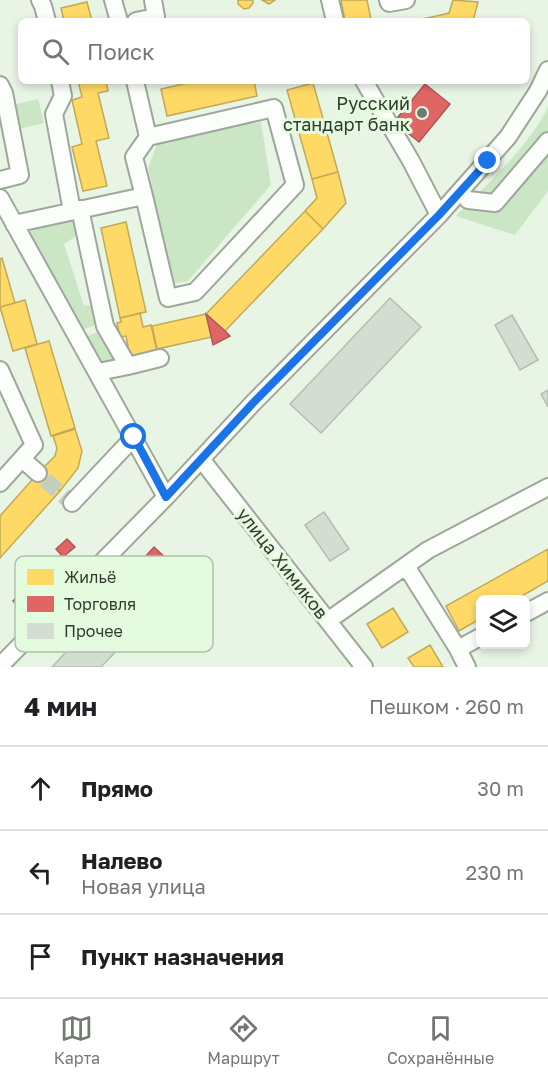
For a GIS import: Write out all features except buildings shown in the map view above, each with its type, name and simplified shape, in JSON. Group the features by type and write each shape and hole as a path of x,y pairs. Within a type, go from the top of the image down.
{"street":[{"path":"40,0 46,18"},
{"path":"113,0 118,18"},
{"path":"151,18 156,17 153,0"},
{"path":"330,0 334,18"},
{"path":"388,0 389,3 406,0"},
{"path":"108,556 261,395 439,215 508,137 538,91 548,70"},
{"path":"61,84 63,96 54,114 76,210 105,326 128,366"},
{"path":"136,84 147,136 134,157 168,298 195,292 295,185 274,108 147,136"},
{"path":"366,84 411,161 439,215"},
{"path":"0,85 4,93 20,175 0,180"},
{"path":"468,200 495,203 548,141"},
{"path":"14,224 144,196"},
{"path":"0,198 166,497"},
{"path":"77,335 105,326"},
{"path":"98,372 160,358"},
{"path":"0,370 34,445 0,483"},
{"path":"72,503 134,437"},
{"path":"22,459 38,473"},
{"name":"улица Химиков","path":"201,459 364,667"},
{"path":"329,621 428,550 548,487"},
{"path":"406,566 467,667"},
{"path":"530,610 548,601"},
{"path":"458,650 476,639"},
{"path":"0,666 15,651"}],"green space":[{"path":"38,99 44,123 19,129 13,105"},
{"path":"548,107 548,191 515,235 456,216 530,137"},
{"path":"261,122 271,185 188,281 172,284 148,168 157,144"},
{"path":"71,216 76,236 64,244 84,306 95,304 100,323 85,329 78,325 27,233"},
{"path":"103,330 122,361 102,368 85,337"}],"tunnel":[{"path":"27,464 72,503"}],"place":[{"name":"Русский стандарт банк","path":"422,113"}],"route":[{"path":"134,437 166,497 253,403 439,215 488,161"}]}
